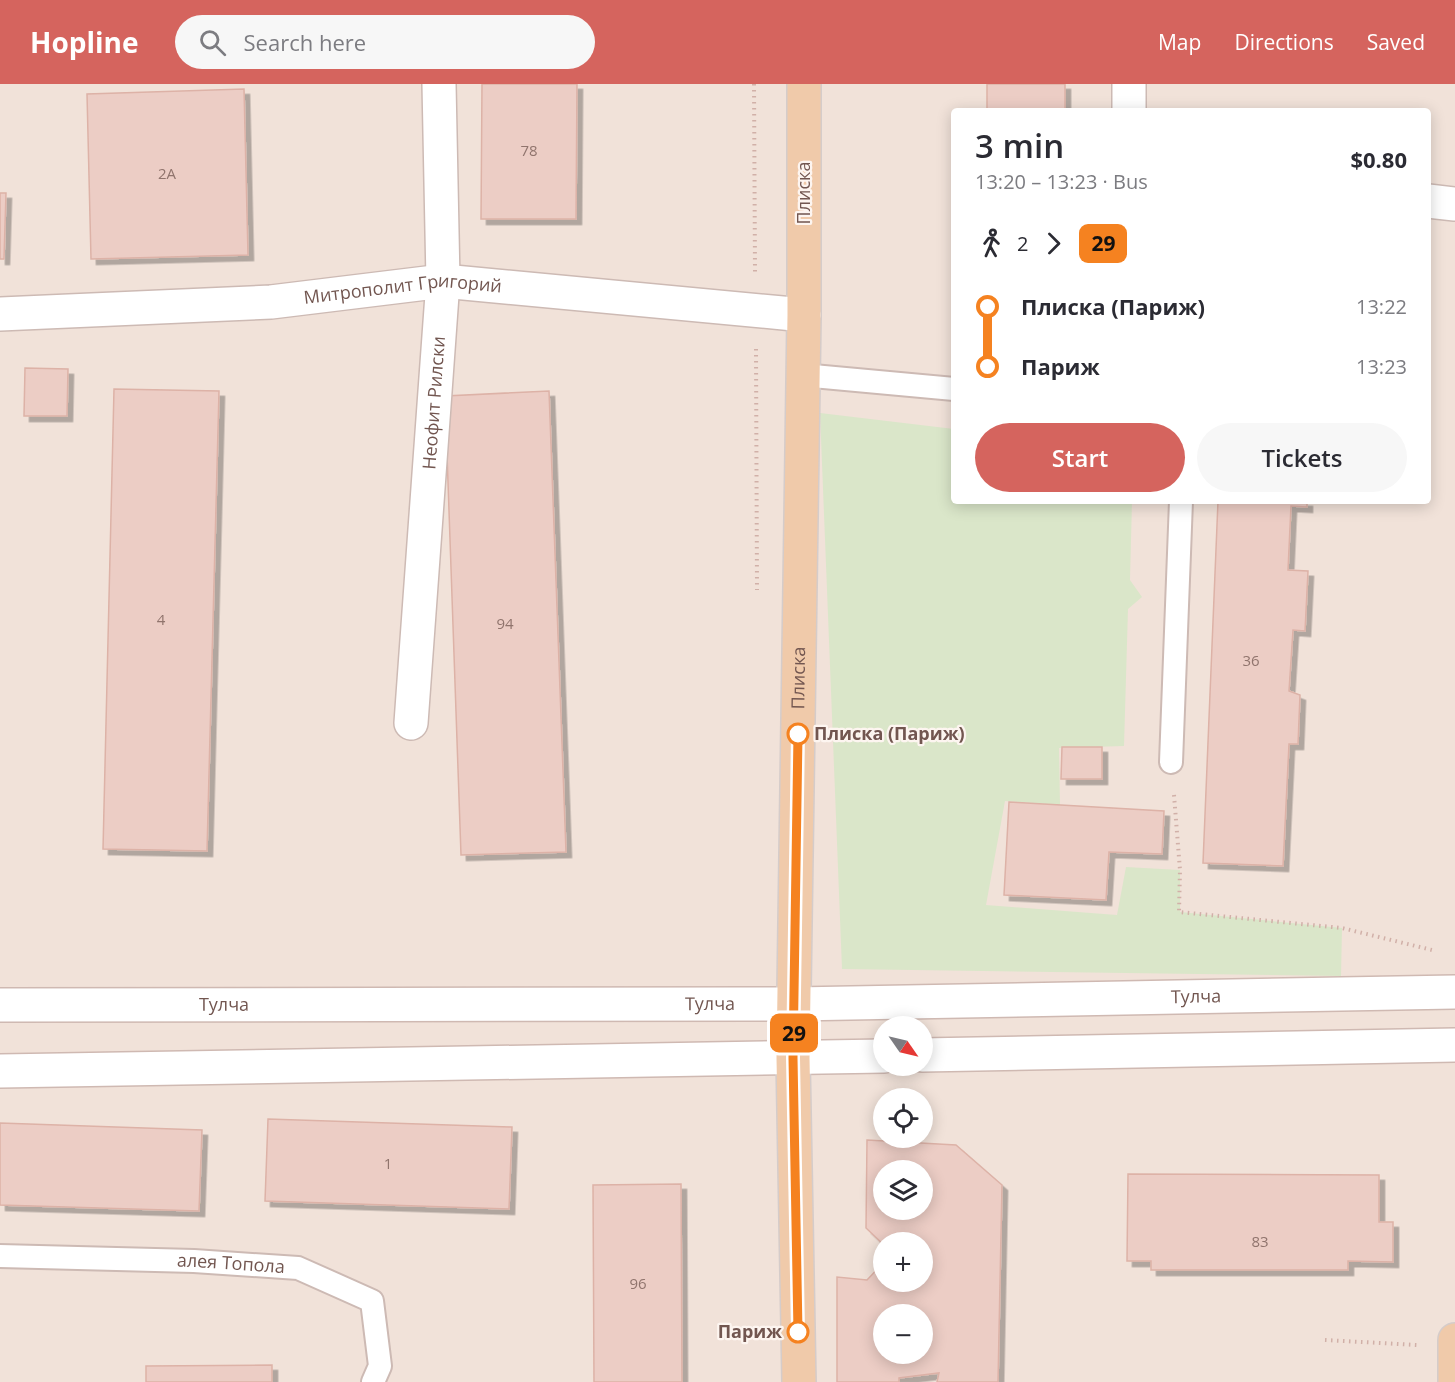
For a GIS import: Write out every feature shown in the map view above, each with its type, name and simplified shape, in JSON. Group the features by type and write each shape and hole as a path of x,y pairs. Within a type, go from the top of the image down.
{"main road":[{"name":"Неофит Рилски","path":"411,723 443,281 439,84"},
{"name":"Плиска","path":"799,1382 793,1058 804,315 804,84"},
{"path":"1129,84 1129,108"},
{"path":"1431,201 1455,204"},
{"name":"Митрополит Григорий","path":"0,314 270,302 443,281 804,315"},
{"name":"Тулча","path":"0,1005 795,1004 1455,992"},
{"path":"933,1055 1455,1045"},
{"path":"0,1071 873,1056"},
{"path":"1455,1340 1455,1382"}],"lane":[{"path":"802,375 951,389"},
{"path":"1172,762 1181,504"},
{"name":"алея Топола","path":"0,1256 194,1261 298,1268 372,1301 380,1366 372,1382"}],"path":[{"path":"754,84 755,275"},
{"path":"756,346 757,597"},
{"path":"1172,762 1180,870 1179,912 1342,928 1444,953"},
{"path":"1325,1340 1455,1347"}],"shaded area":[{"path":"0,84 1455,84 1455,1382 0,1382"}],"green space":[{"path":"820,413 951,429 951,504 1132,504 1130,580 1142,597 1128,609 1124,746 1059,748 1060,805 1005,801 986,905 1117,915 1126,867 1180,870 1180,912 1342,928 1341,976 842,969"}],"building":[{"path":"482,84 577,84 576,219 481,219"},
{"path":"987,84 1065,84 1065,108 987,108"},
{"path":"244,89 248,255 91,259 87,94"},
{"path":"0,193 6,193 4,259 0,259"},
{"path":"25,368 68,369 67,416 24,416"},
{"path":"114,389 219,391 207,851 103,849"},
{"path":"549,391 566,852 461,855 445,396"},
{"path":"1218,504 1307,504 1307,507 1291,506 1288,570 1308,571 1305,631 1293,630 1289,691 1300,695 1298,744 1289,744 1283,866 1203,863"},
{"path":"1062,747 1102,747 1102,779 1061,779"},
{"path":"1009,802 1164,811 1162,854 1109,852 1106,900 1004,895"},
{"path":"268,1119 512,1127 509,1209 265,1201"},
{"path":"0,1123 202,1130 199,1211 0,1205"},
{"path":"867,1140 873,1140 873,1148 933,1148 933,1144 956,1145 1002,1185 998,1382 937,1382 939,1373 899,1378 899,1382 837,1382 837,1277 867,1280 873,1274 873,1292 933,1292 933,1232 873,1232 873,1235 866,1228"},
{"path":"1128,1174 1379,1175 1379,1222 1393,1222 1393,1262 1348,1261 1348,1270 1151,1270 1151,1261 1127,1261"},
{"path":"681,1184 682,1382 594,1382 593,1185"},
{"path":"272,1365 272,1382 146,1382 146,1366"}],"bus line":[{"name":"29","path":"798,734 793,1058 798,1332"}],"place":[{"name":"Плиска (Париж)","path":"798,734"},
{"name":"Париж","path":"798,1332"}]}
